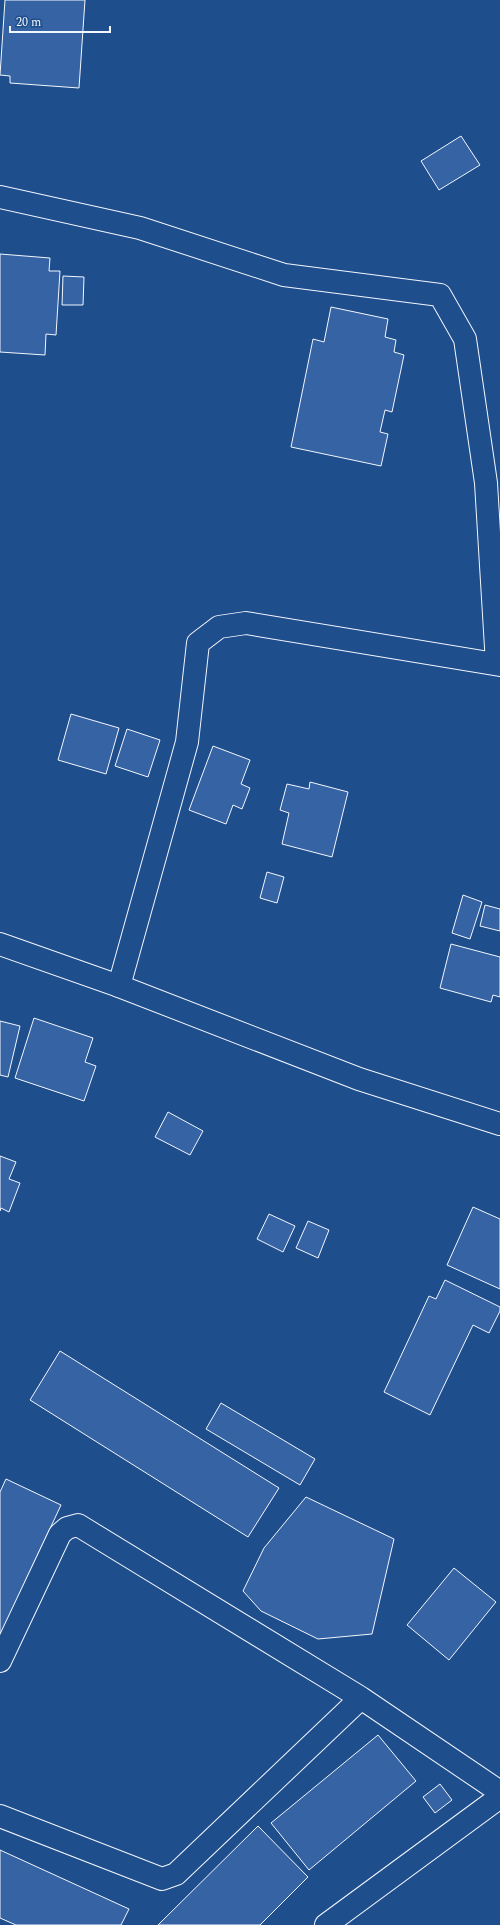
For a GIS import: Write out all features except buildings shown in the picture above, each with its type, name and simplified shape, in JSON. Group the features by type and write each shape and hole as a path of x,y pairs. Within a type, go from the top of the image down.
{"street":[{"path":"0,197 140,228 284,275 440,295 465,339 486,483 499,665 246,623 219,627 198,643 187,742 119,986"},
{"path":"0,944 119,986 359,1079 500,1124"},
{"path":"0,1660 60,1534 67,1528 78,1525 361,1698 500,1792"},
{"path":"0,1816 162,1878 168,1878 176,1874 361,1698"},
{"path":"326,1925 500,1797"}]}
